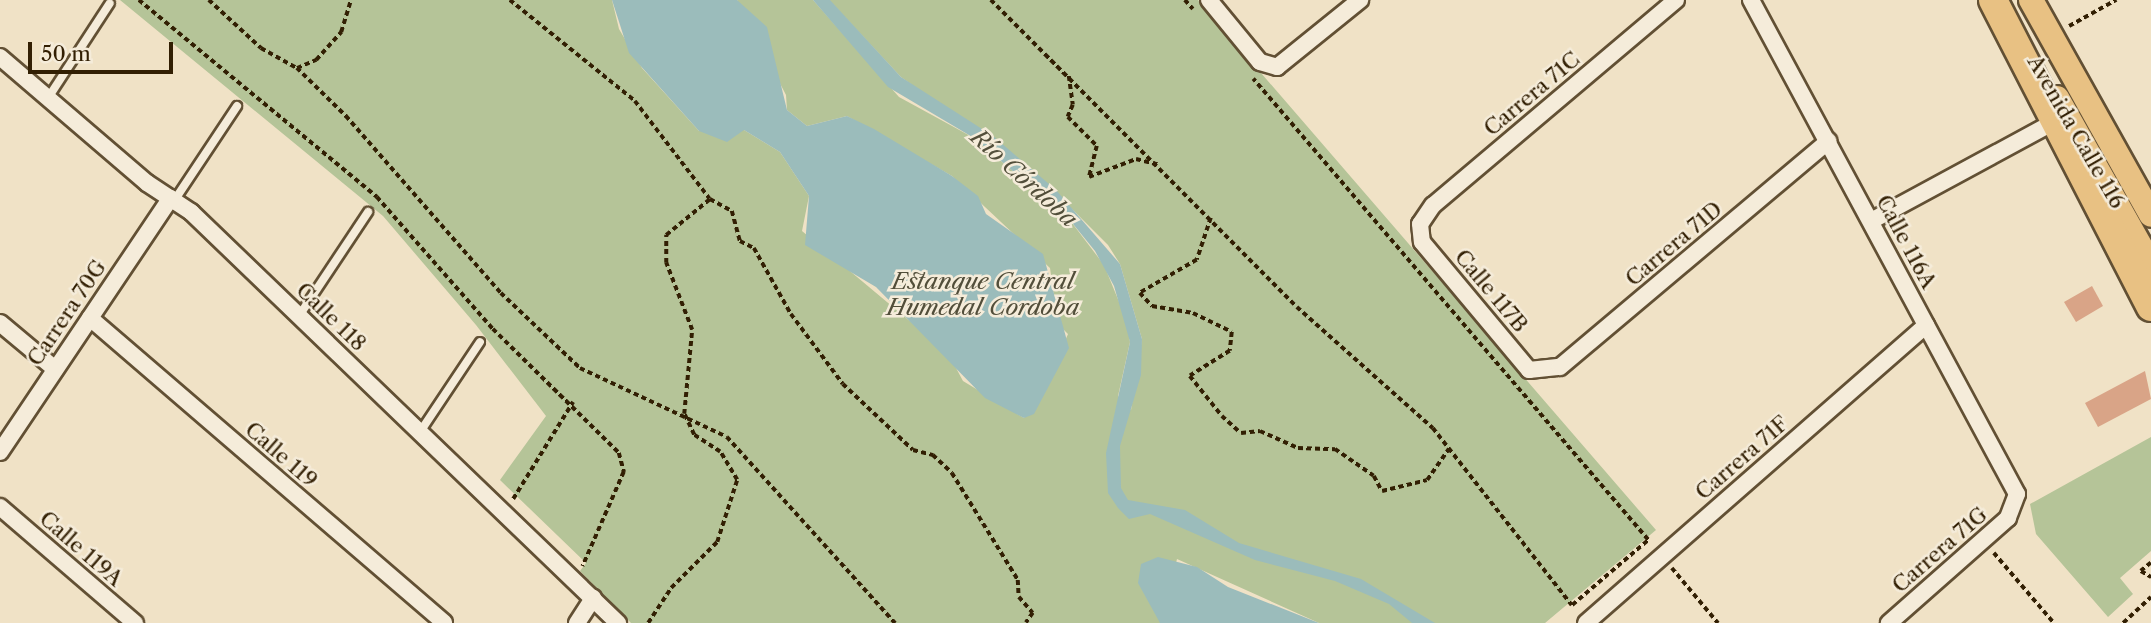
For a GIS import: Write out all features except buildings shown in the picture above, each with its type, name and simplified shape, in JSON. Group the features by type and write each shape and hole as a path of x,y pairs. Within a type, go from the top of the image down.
{"highway":[{"path":"1993,0 2151,307"}],"main road":[{"name":"Avenida Calle 116","path":"1999,0 2083,142 2151,265"},
{"name":"Avenida Calle 116","path":"2031,0 2151,215"}],"street":[{"path":"1209,0 1260,62 1277,67 1360,0"},
{"name":"Carrera 71C","path":"1420,224 1433,205 1676,0"},
{"name":"Calle 116A","path":"1751,0 1926,326 2013,481 2016,506"},
{"name":"Calle 118","path":"0,57 172,200 299,316 618,623"},
{"path":"1871,221 2054,122"},
{"name":"Carrera 71D","path":"1544,373 1560,367 1828,141"},
{"name":"Carrera 70G","path":"0,452 172,200"},
{"name":"Calle 117B","path":"1420,224 1422,242 1529,370 1544,373"},
{"name":"Calle 119","path":"90,318 444,623"},
{"path":"0,323 55,369"},
{"name":"Carrera 71F","path":"1586,623 1926,326"},
{"name":"Carrera 71G","path":"1889,623 1983,540 2016,506"},
{"name":"Calle 119A","path":"0,507 135,623"},
{"path":"577,623 593,598"}],"lane":[{"path":"48,98 110,3"},
{"path":"172,200 237,106"},
{"path":"299,316 368,212"},
{"path":"420,432 480,342"}],"path":[{"path":"139,0 377,197 493,329 573,402 620,453 624,472 580,571"},
{"path":"209,0 261,48 297,68 396,168 539,331 580,368 684,414 727,437 895,623"},
{"path":"297,68 316,60 341,32 351,0"},
{"path":"510,0 635,101 710,199 732,211 740,241 754,248 791,314 843,384 913,450 933,455 952,473 1018,580 1019,597 1033,613 1027,622"},
{"path":"991,0 1449,449 1572,605 1648,540 1243,67"},
{"path":"1185,0 1199,16"},
{"path":"2051,36 2116,0"},
{"path":"1068,74 1073,105 1068,117 1097,146 1089,177 1136,159 1162,166"},
{"path":"648,623 671,588 717,542 737,480 720,452 694,435 684,414 692,330 666,263 666,235 710,199"},
{"path":"1211,218 1197,260 1140,293 1152,306 1193,313 1232,332 1230,351 1190,376 1223,416 1241,433 1260,431 1298,448 1335,449 1374,476 1382,491 1427,480 1449,449"},
{"path":"504,513 573,402"},
{"path":"1983,540 2054,623"},
{"path":"1662,556 1718,623"},
{"path":"2151,563 2141,571 2151,577"},
{"path":"2123,623 2151,597"}],"green space":[{"path":"120,0 612,0 619,29 642,68 699,131 744,130 780,152 809,196 802,231 948,353 963,381 1024,418 1041,397 1068,334 1058,324 1050,268 952,176 847,116 807,126 787,110 786,95 737,0 813,0 899,97 974,138 1069,219 1104,265 1126,319 1130,342 1118,396 1131,410 1142,339 1120,264 1108,245 1037,174 901,77 829,0 1198,0 1656,530 1545,623 1319,623 1177,559 1161,623 631,623 580,571 586,563 500,480 546,416 476,325 383,216"},
{"path":"2151,437 2151,551 2120,578 2133,594 2108,617 2036,534 2030,504"}],"water":[{"name":"Estanque Central Humedal Cordoba","path":"612,0 737,0 767,27 787,110 807,126 847,116 874,129 952,176 978,196 986,214 1043,254 1069,348 1034,414 1024,418 985,398 876,287 805,245 809,196 780,152 744,130 727,142 699,131 629,53"},
{"name":"Río Córdoba","path":"813,0 830,0 901,77 993,136 1056,190 1120,264 1142,339 1141,375 1120,446 1121,488 1128,500 1185,510 1239,543 1361,579 1435,623 1412,623 1389,604 1335,581 1255,560 1150,514 1129,519 1118,508 1108,493 1106,453 1130,342 1114,286 1095,251 1069,219 974,138 888,87"},
{"path":"1158,557 1197,567 1228,587 1319,623 1160,623 1138,583 1141,564"}]}
